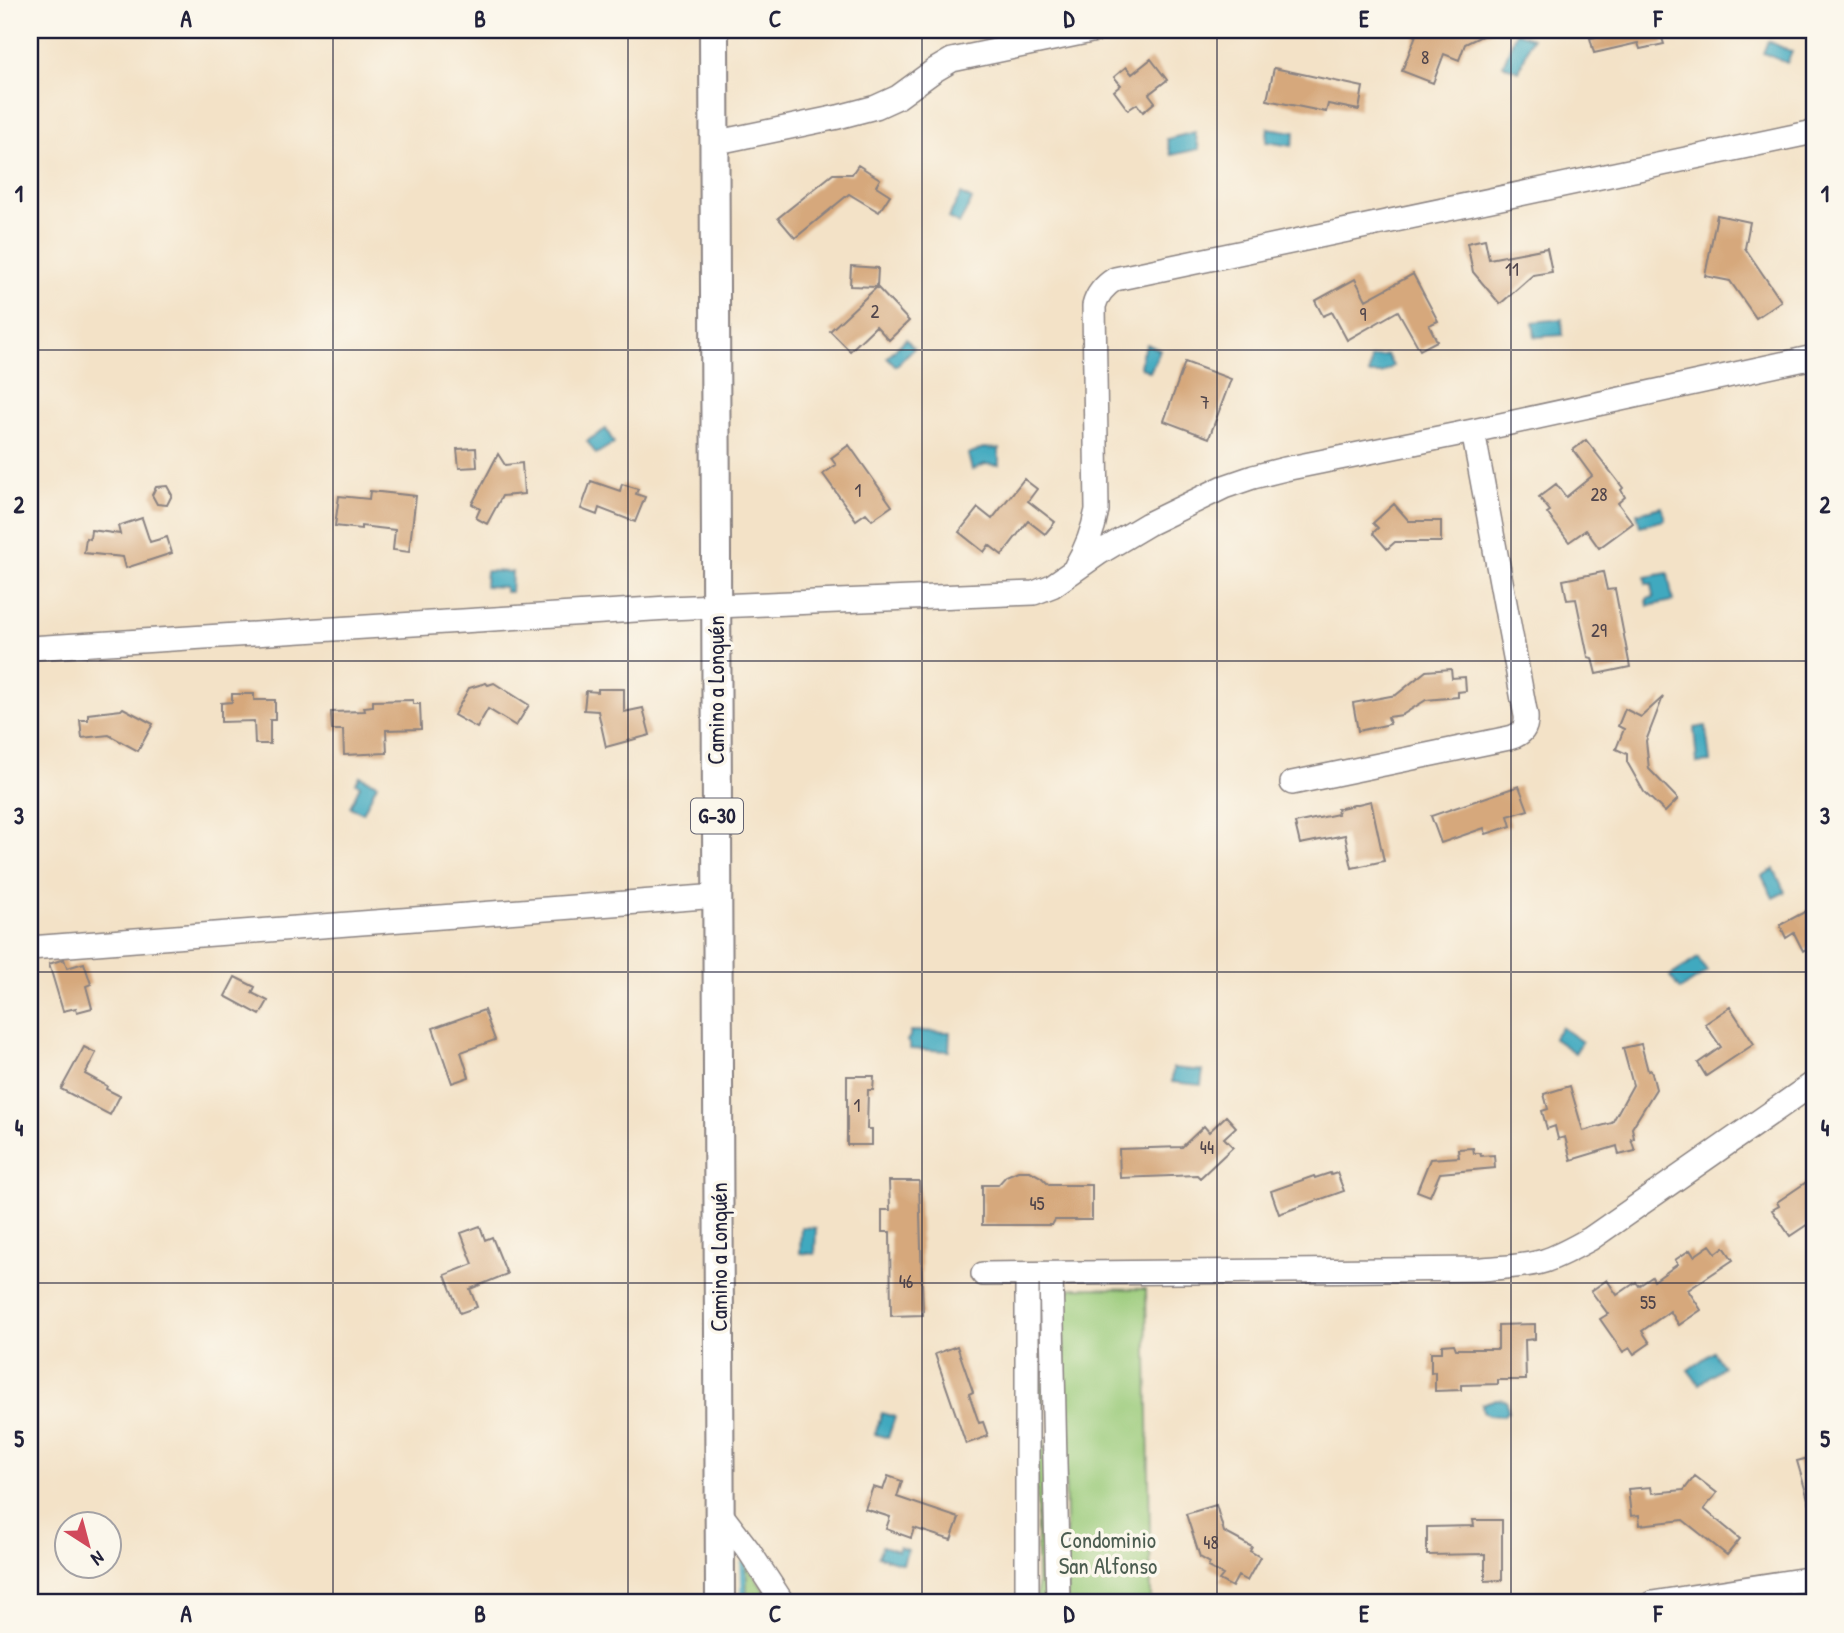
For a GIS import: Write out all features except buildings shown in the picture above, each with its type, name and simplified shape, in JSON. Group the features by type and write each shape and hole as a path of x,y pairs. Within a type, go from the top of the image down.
{"main road":[{"name":"Camino a Lonquén","path":"713,30 720,1603"}],"street":[{"path":"713,143 863,112 898,97 952,60 1096,30"},
{"path":"1073,572 1087,545 1097,510 1094,306 1099,293 1115,279 1814,132"},
{"path":"30,648 716,607 1034,593 1052,586 1099,553 1148,524 1224,487 1252,477 1814,357"},
{"path":"1292,783 1509,738 1518,735 1525,728 1527,716 1473,431"},
{"path":"30,948 718,896"},
{"path":"982,1274 1482,1269 1542,1261 1590,1239 1814,1083"},
{"path":"1027,1274 1027,1603"},
{"path":"1051,1274 1058,1603"},
{"path":"720,1513 783,1603"},
{"path":"1652,1603 1814,1578"}],"green space":[{"name":"Condominio San Alfonso","path":"1073,1288 1146,1289 1151,1603 1067,1603 1063,1298 1066,1292"},
{"path":"1040,1295 1049,1603 1037,1603 1037,1296"},
{"path":"747,1566 773,1603 747,1603"}],"water":[{"path":"1516,32 1532,38 1519,71 1503,65"},
{"path":"1768,41 1792,52 1787,63 1763,53"},
{"path":"1268,128 1295,132 1292,146 1266,142"},
{"path":"1195,132 1199,149 1171,155 1167,139"},
{"path":"961,194 972,200 959,224 948,218"},
{"path":"1562,319 1563,335 1535,337 1533,322"},
{"path":"906,339 914,348 896,366 887,357"},
{"path":"1147,344 1160,350 1150,372 1140,367"},
{"path":"1387,355 1393,366 1382,374 1369,374 1371,358"},
{"path":"606,429 614,443 596,454 587,441"},
{"path":"983,448 999,449 999,465 985,464 972,470 968,454"},
{"path":"1662,507 1665,520 1640,526 1637,513"},
{"path":"486,571 512,572 511,592 505,592 505,587 485,586"},
{"path":"1668,573 1673,601 1648,606 1647,599 1654,597 1652,584 1646,584 1645,577"},
{"path":"1706,726 1710,762 1697,763 1694,728"},
{"path":"360,776 377,784 363,813 350,807 360,786 356,783"},
{"path":"1774,869 1785,892 1773,898 1762,876"},
{"path":"1698,958 1707,972 1680,990 1670,976"},
{"path":"1561,1027 1582,1042 1575,1053 1553,1038"},
{"path":"910,1031 950,1032 949,1051 910,1049 907,1041"},
{"path":"1173,1068 1203,1071 1201,1085 1172,1082"},
{"path":"801,1227 816,1228 815,1254 800,1253"},
{"path":"1713,1352 1723,1366 1699,1384 1688,1370"},
{"path":"1496,1399 1505,1400 1507,1403 1508,1411 1503,1416 1488,1415 1483,1411 1482,1404"},
{"path":"882,1413 895,1417 888,1438 875,1434"},
{"path":"882,1546 898,1551 899,1547 907,1550 903,1564 878,1556"}],"waterway":[{"path":"743,1564 744,1603"}]}
